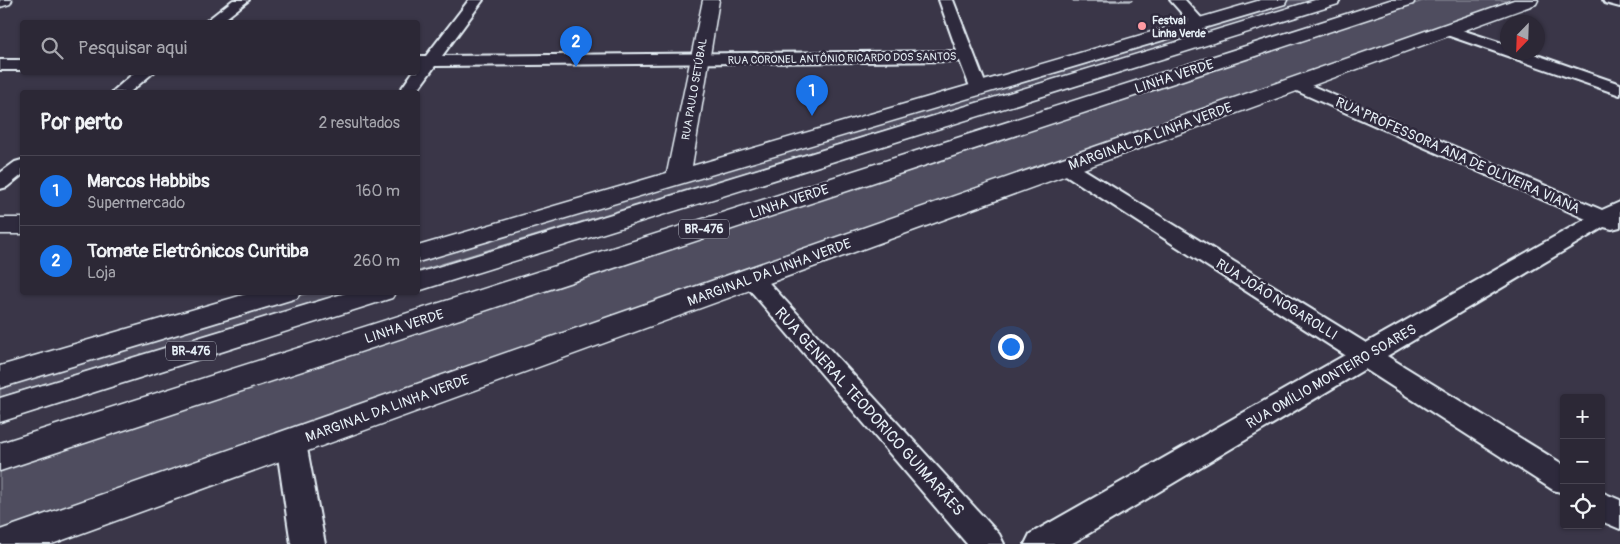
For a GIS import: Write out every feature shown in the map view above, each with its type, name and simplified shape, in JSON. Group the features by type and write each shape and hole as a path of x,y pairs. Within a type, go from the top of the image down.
{"main road":[{"path":"0,2 4,0"},
{"name":"RUA PAULO SETÚBAL","path":"678,178 711,0"},
{"path":"420,253 1279,0"},
{"name":"LINHA VERDE","path":"420,281 1332,0"},
{"name":"LINHA VERDE","path":"0,457 1407,0"},
{"name":"MARGINAL DA LINHA VERDE","path":"7,544 1530,0"},
{"path":"0,226 20,226"},
{"path":"0,377 252,298 270,295"},
{"name":"BR-476","path":"0,410 372,295"}],"street":[{"path":"215,20 242,0"},
{"path":"424,61 476,0"},
{"path":"946,0 978,88"},
{"path":"1177,0 1199,24"},
{"path":"1610,0 1620,3"},
{"path":"1446,30 1500,48"},
{"name":"RUA CORONEL ANTÔNIO RICARDO DOS SANTOS","path":"424,61 966,56"},
{"path":"1534,60 1620,90"},
{"path":"0,65 20,65"},
{"path":"123,90 142,75"},
{"path":"407,90 416,75"},
{"name":"RUA PROFESSORA ANA DE OLIVEIRA VIANA","path":"1296,84 1614,217"},
{"name":"RUA JOÃO NOGAROLLI","path":"1065,166 1560,478"},
{"path":"0,183 20,168"},
{"name":"RUA OMÍLIO MONTEIRO SOARES","path":"1042,544 1366,356 1614,217"},
{"name":"RUA GENERAL TEODORICO GUIMARÃES","path":"752,278 987,544"},
{"path":"291,442 308,544"},
{"path":"1605,507 1620,516"}],"shaded area":[{"path":"1290,0 1314,0 420,270 420,259"},
{"path":"1426,0 1517,0 0,544 0,470"},
{"path":"302,295 339,295 0,397 0,385"}],"place":[{"name":"Festval Linha Verde","path":"1142,26"},
{"name":"Tomate Eletrônicos Curitiba","path":"576,67"},
{"name":"Marcos Habbibs","path":"812,116"}]}
